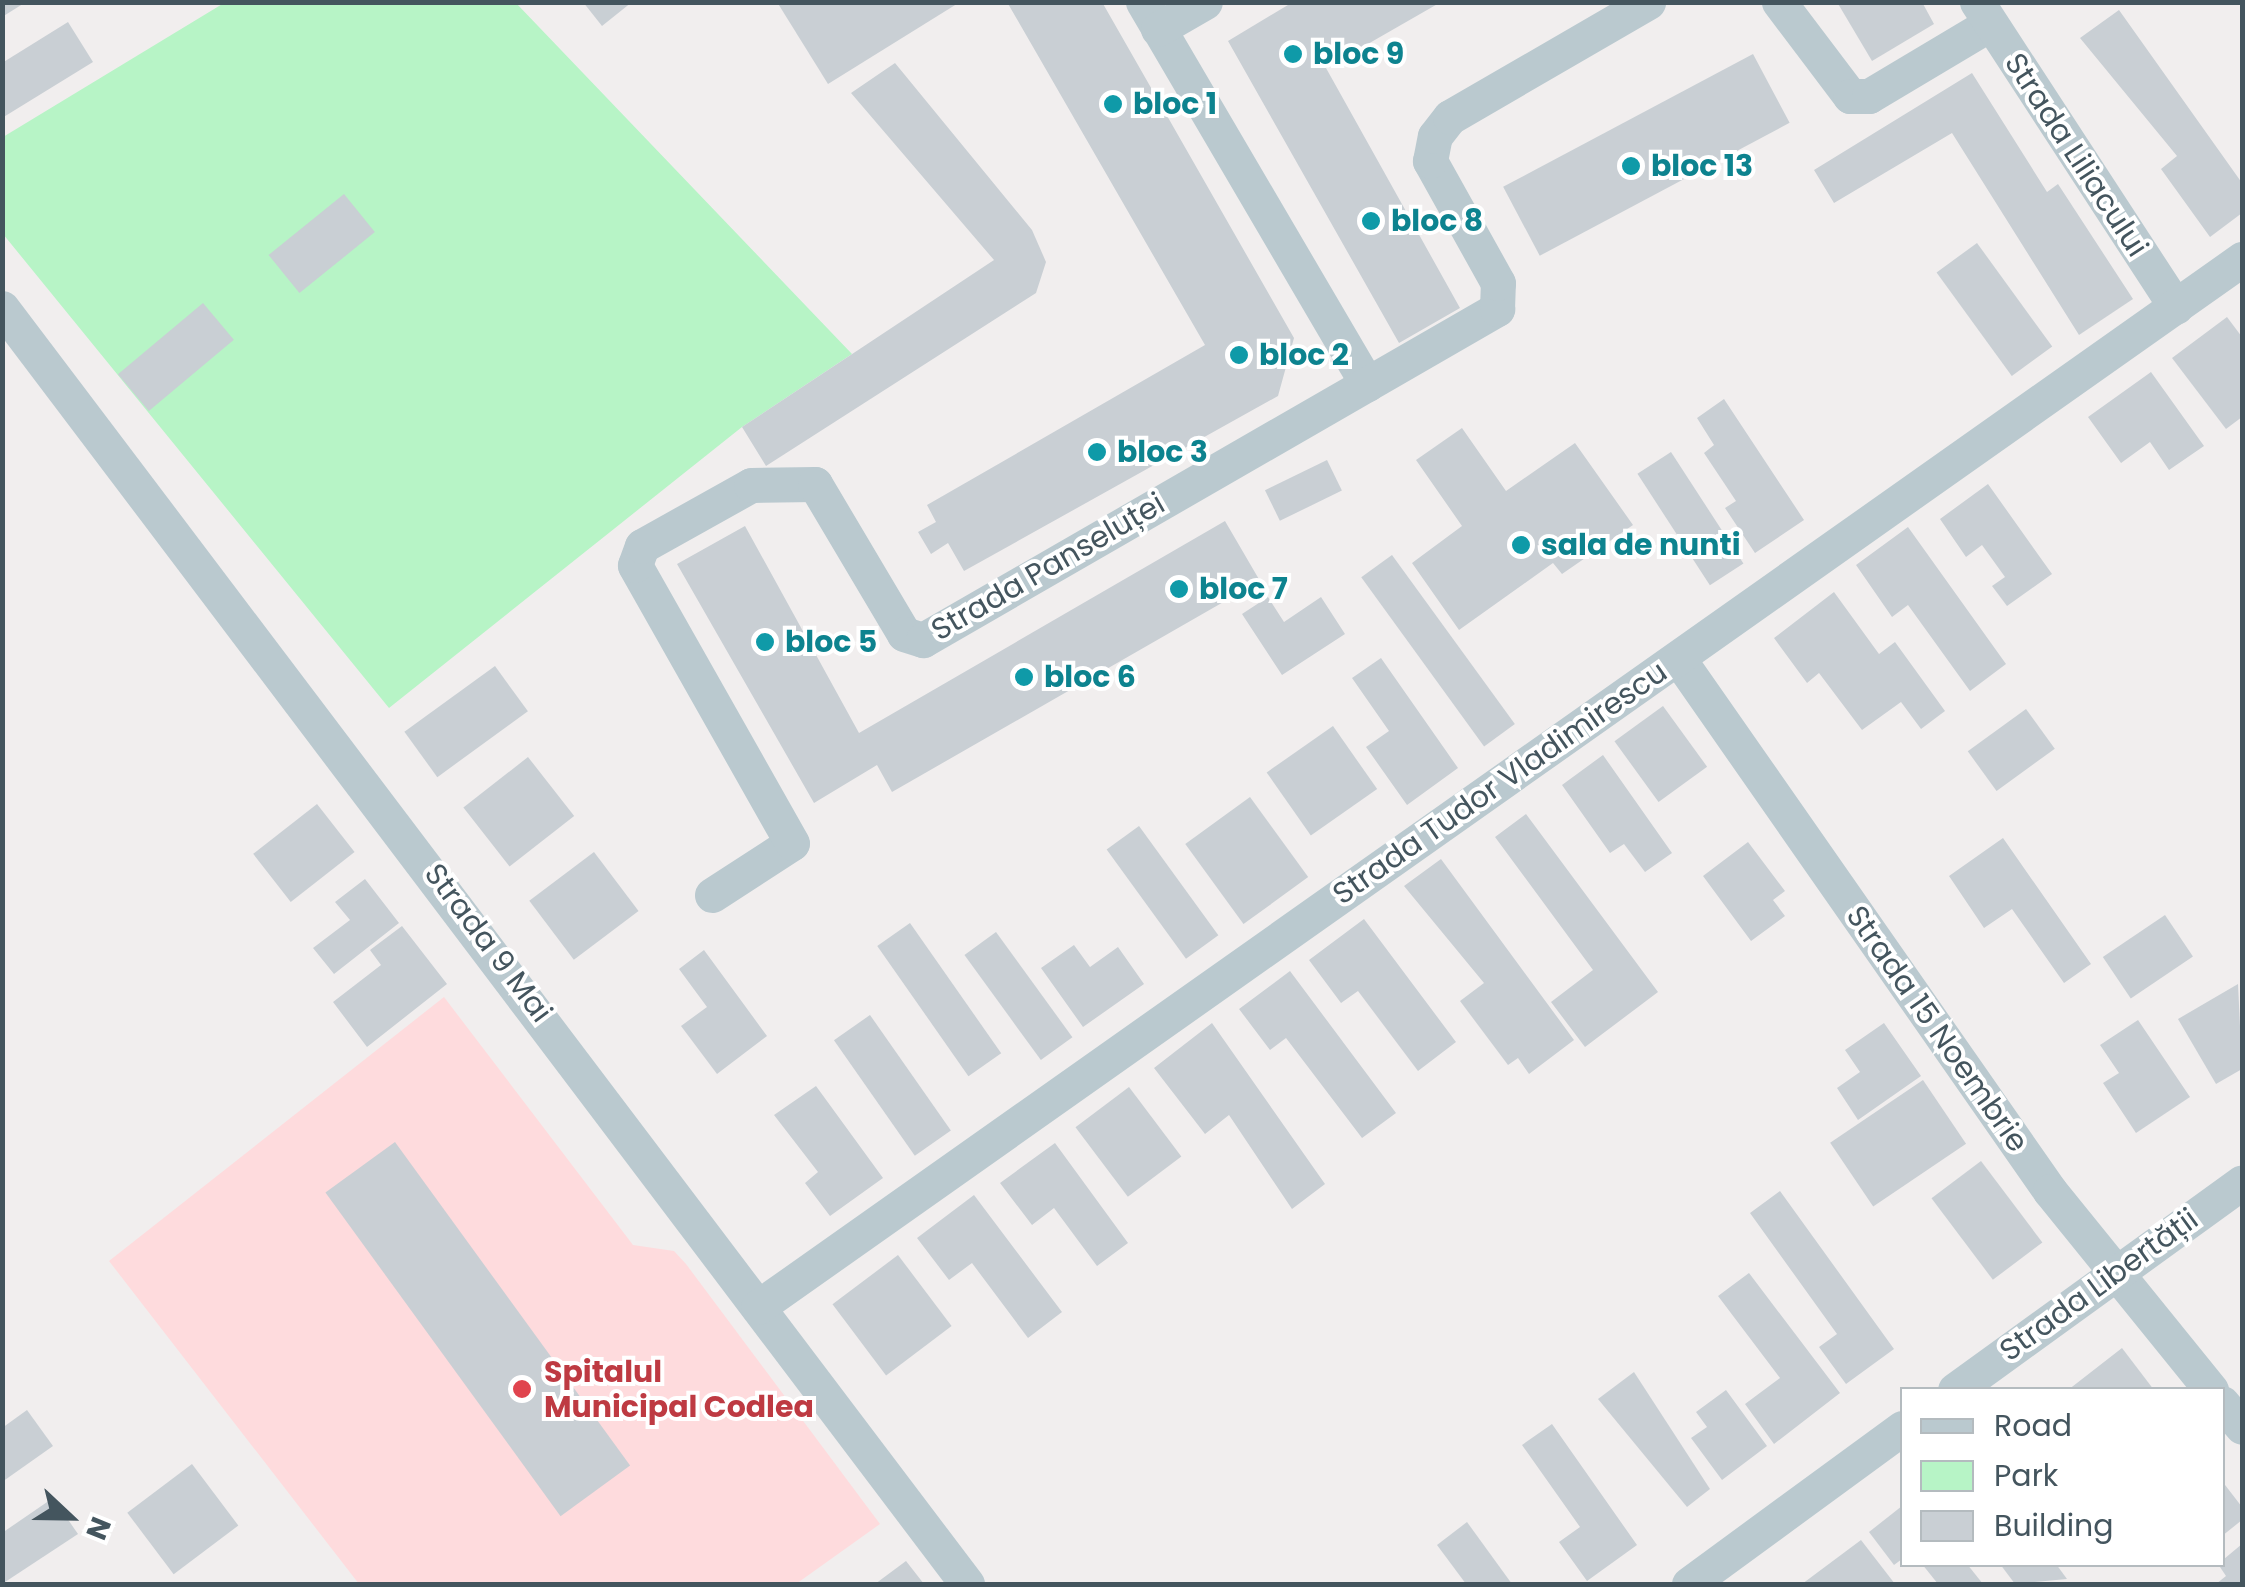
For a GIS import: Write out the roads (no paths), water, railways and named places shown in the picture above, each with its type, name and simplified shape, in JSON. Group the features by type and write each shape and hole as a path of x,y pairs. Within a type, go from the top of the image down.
{"street":[{"path":"1205,2 1150,16 1367,384"},
{"name":"Strada Panseluței","path":"712,895 792,843 634,565 642,546 751,484 815,484 904,634 924,640 1497,310 1502,298 1430,161 1435,136 1450,117 1648,2"},
{"path":"1779,2 1850,96 1869,96 1984,13"},
{"name":"Strada Liliacului","path":"1984,13 2176,306"},
{"name":"Strada Tudor Vladimirescu","path":"758,1307 2242,259"},
{"name":"Strada 9 Mai","path":"2,308 967,1584"},
{"name":"Strada 15 Noembrie","path":"1678,658 2115,1273 2209,1387"},
{"name":"Strada Libertății","path":"1959,1387 2242,1182"},
{"path":"2225,1407 2242,1427"},
{"path":"1689,1584 1900,1429"}],"place":[{"name":"bloc 9","path":"1293,54"},
{"name":"bloc 1","path":"1113,104"},
{"name":"bloc 13","path":"1631,166"},
{"name":"bloc 8","path":"1371,221"},
{"name":"bloc 2","path":"1239,355"},
{"name":"bloc 3","path":"1097,452"},
{"name":"sala de nunti","path":"1521,545"},
{"name":"bloc 7","path":"1179,589"},
{"name":"bloc 5","path":"765,642"},
{"name":"bloc 6","path":"1024,677"},
{"name":"Spitalul Municipal Codlea","path":"522,1389"}]}
